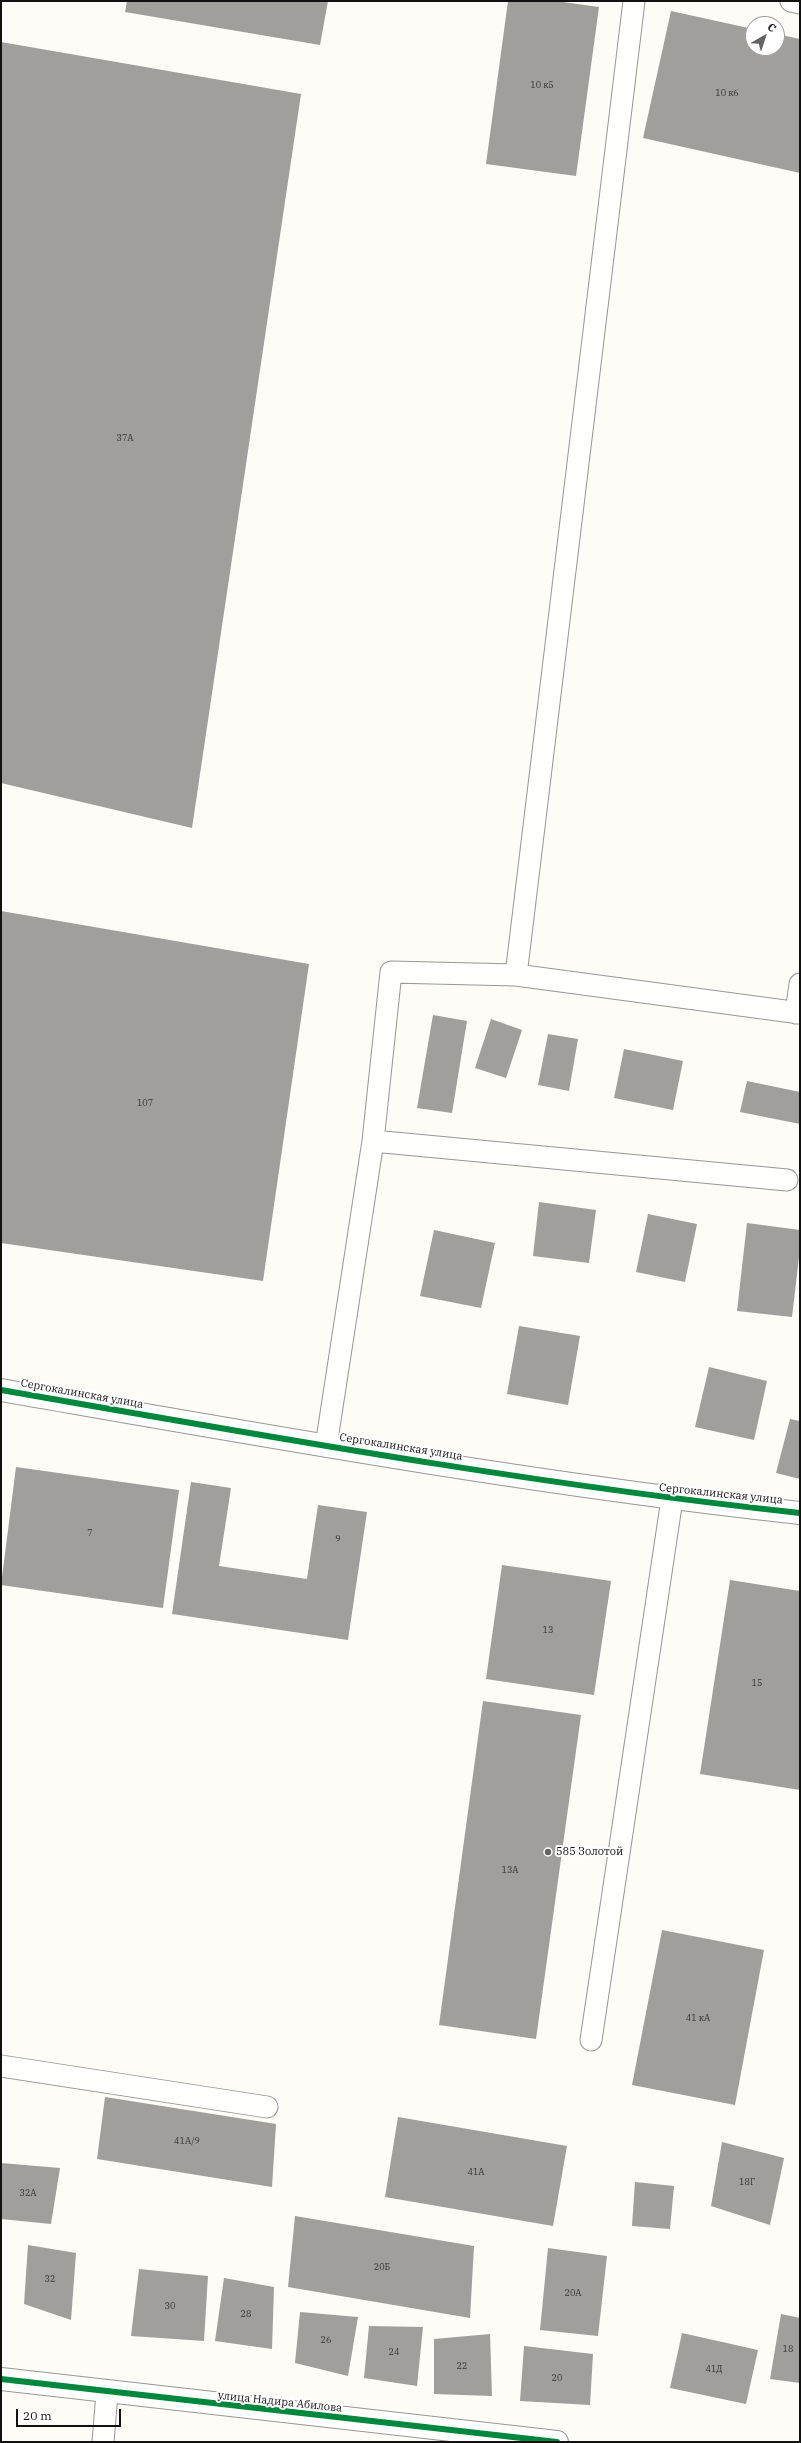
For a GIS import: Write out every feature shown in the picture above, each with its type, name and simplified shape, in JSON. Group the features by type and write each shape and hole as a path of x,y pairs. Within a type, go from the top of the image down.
{"street":[{"name":"Сергокалинская улица","path":"1,1390 326,1446 672,1499 800,1513"},
{"name":"улица Надира Абилова","path":"1,2379 107,2393 557,2442"}],"lane":[{"path":"516,975 634,1"},
{"path":"791,1 800,3"},
{"path":"326,1446 373,1141 390,972 516,975 798,1013 800,984"},
{"path":"373,1141 787,1180"},
{"path":"590,2040 672,1499"},
{"path":"1,2066 267,2107"},
{"path":"102,2442 107,2393"}],"building":[{"path":"127,1 328,1 320,45 125,12"},
{"path":"508,1 556,1 599,7 576,176 486,164"},
{"path":"671,11 745,27 745,56 785,56 785,36 800,39 800,173 643,138"},
{"path":"1,42 301,94 192,828 1,783"},
{"path":"1,911 309,964 263,1281 1,1243"},
{"path":"433,1015 467,1021 452,1113 417,1108"},
{"path":"491,1019 522,1030 506,1078 475,1068"},
{"path":"548,1034 578,1039 569,1091 538,1085"},
{"path":"624,1049 683,1061 673,1110 614,1098"},
{"path":"747,1081 800,1092 800,1124 740,1112"},
{"path":"539,1202 596,1210 589,1263 533,1256"},
{"path":"648,1214 697,1224 685,1282 636,1272"},
{"path":"747,1223 800,1230 800,1249 792,1317 737,1311"},
{"path":"434,1230 495,1243 481,1308 420,1296"},
{"path":"519,1326 580,1336 568,1405 507,1394"},
{"path":"709,1367 767,1381 754,1440 695,1427"},
{"path":"790,1419 800,1421 800,1479 776,1473"},
{"path":"16,1467 179,1490 163,1608 1,1585"},
{"path":"191,1482 231,1488 219,1566 307,1579 318,1505 367,1512 348,1640 172,1614"},
{"path":"502,1565 611,1581 594,1695 486,1679"},
{"path":"730,1580 800,1591 800,1790 700,1774"},
{"path":"483,1701 581,1715 536,2039 439,2025"},
{"path":"662,1930 764,1950 735,2105 632,2085"},
{"path":"105,2097 276,2124 272,2187 97,2159"},
{"path":"398,2117 567,2146 553,2226 385,2197"},
{"path":"722,2142 784,2158 770,2225 711,2206"},
{"path":"1,2163 60,2168 51,2224 1,2219"},
{"path":"635,2182 674,2186 670,2229 632,2226"},
{"path":"295,2216 474,2246 470,2318 288,2287"},
{"path":"28,2245 76,2253 71,2320 24,2304"},
{"path":"548,2248 607,2256 598,2336 540,2330"},
{"path":"139,2269 208,2276 204,2341 131,2336"},
{"path":"224,2278 274,2287 272,2349 215,2341"},
{"path":"300,2312 358,2317 348,2376 295,2363"},
{"path":"781,2314 800,2318 800,2383 770,2379"},
{"path":"369,2326 423,2327 417,2386 364,2378"},
{"path":"682,2333 758,2350 746,2404 670,2388"},
{"path":"490,2334 492,2396 434,2394 434,2339"},
{"path":"524,2346 593,2354 590,2405 520,2401"}],"cycle path":[{"path":"1,1390 399,1458 599,1488 800,1513"},
{"path":"1,2379 557,2442"}],"place":[{"name":"585 Золотой","path":"548,1852"}]}
